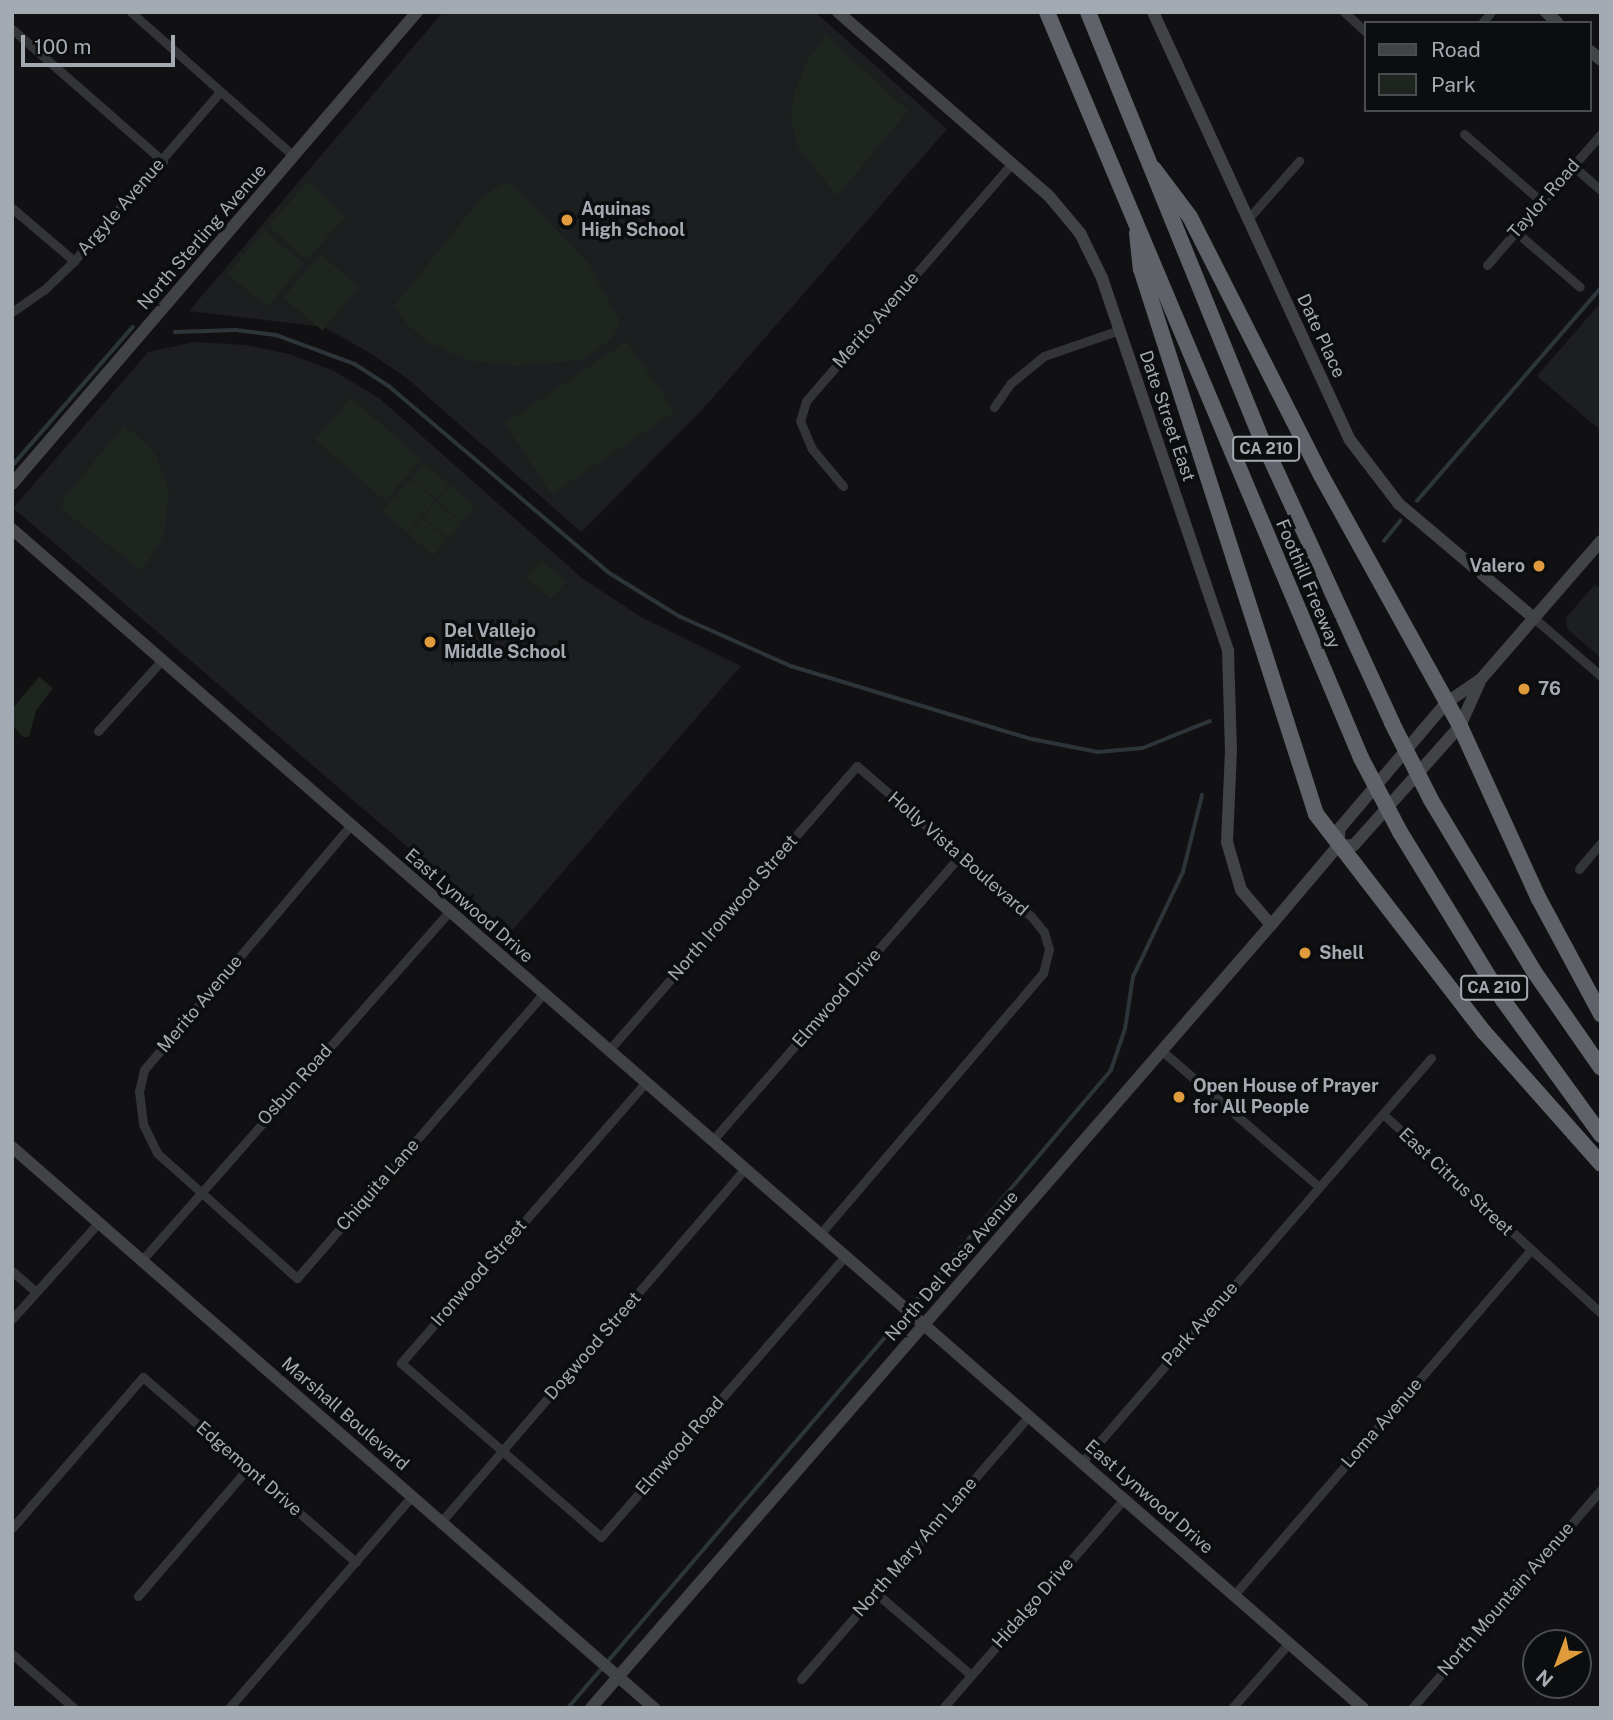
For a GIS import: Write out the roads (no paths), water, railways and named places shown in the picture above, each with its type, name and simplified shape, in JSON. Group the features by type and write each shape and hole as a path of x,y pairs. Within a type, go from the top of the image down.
{"highway":[{"name":"Foothill Freeway","path":"1047,12 1137,233 1361,758 1400,832 1503,1000 1601,1135"},
{"name":"Foothill Freeway","path":"1088,12 1263,442 1392,723 1431,800 1525,959 1601,1068"},
{"path":"1154,169 1190,217 1321,475 1460,726 1539,899 1601,1014"},
{"path":"1137,233 1141,269 1299,769 1316,814 1338,846 1492,1042 1601,1164"}],"street":[{"path":"131,12 294,156"},
{"name":"North Sterling Avenue","path":"12,484 417,12"},
{"name":"Date Street East","path":"838,12 1049,196 1080,233 1102,278 1228,651 1231,751 1227,842 1241,890 1271,925"},
{"name":"Date Place","path":"1153,12 1247,220 1365,464 1399,504 1534,618"},
{"path":"1344,12 1364,30"},
{"path":"12,29 163,161"},
{"name":"Argyle Avenue","path":"12,312 44,290 74,261 220,92"},
{"path":"1464,134 1542,202"},
{"name":"Taylor Road","path":"1487,265 1601,134"},
{"path":"1247,220 1299,161"},
{"name":"Merito Avenue","path":"843,486 812,449 800,421 806,401 1012,163"},
{"path":"1573,166 1601,190"},
{"path":"12,208 74,261"},
{"path":"1516,232 1580,287"},
{"path":"994,407 1011,383 1044,356 1119,330"},
{"name":"East Lynwood Drive","path":"12,529 1363,1708"},
{"name":"North Del Rosa Avenue","path":"591,1708 609,1669 924,1324 1271,925 1338,846 1340,828 1446,703 1481,679 1601,541"},
{"path":"1534,618 1601,676"},
{"path":"99,731 161,661"},
{"name":"North Del Rosa Avenue","path":"1338,846 1354,845 1460,726 1481,679"},
{"name":"Holly Vista Boulevard","path":"820,1234 1030,992 1048,962 1049,949 1044,932 1031,916 857,766"},
{"name":"North Ironwood Street","path":"609,1050 857,766"},
{"name":"Merito Avenue","path":"199,1193 157,1153 146,1134 139,1091 144,1070 350,826"},
{"path":"1579,869 1601,843"},
{"name":"Elmwood Drive","path":"712,1140 961,855"},
{"name":"Osbun Road","path":"142,1260 449,912"},
{"name":"Chiquita Lane","path":"199,1193 297,1278 544,993"},
{"path":"1161,1050 1318,1186"},
{"name":"Park Avenue","path":"1082,1462 1318,1186 1432,1058"},
{"name":"Ironwood Street","path":"503,1450 401,1363 646,1082"},
{"name":"East Citrus Street","path":"1383,1114 1601,1313"},
{"name":"Marshall Boulevard","path":"12,1147 654,1708"},
{"name":"Dogwood Street","path":"441,1522 746,1170"},
{"path":"12,1319 99,1222"},
{"name":"Loma Avenue","path":"1234,1595 1530,1251"},
{"name":"Elmwood Road","path":"503,1450 601,1537 845,1256"},
{"path":"12,1271 36,1292"},
{"name":"Edgemont Drive","path":"12,1528 143,1377 356,1562"},
{"name":"North Mary Ann Lane","path":"801,1679 1029,1416"},
{"path":"138,1596 248,1468"},
{"name":"North Mountain Avenue","path":"1412,1708 1601,1490"},
{"path":"229,1708 412,1496"},
{"name":"Hidalgo Drive","path":"943,1708 1124,1499"},
{"path":"876,1593 971,1675"},
{"path":"1232,1708 1289,1643"},
{"path":"12,1654 74,1708"}],"waterway":[{"path":"1417,501 1601,288"},
{"path":"12,466 133,327"},
{"path":"175,332 236,330 276,335 355,364 389,386 608,572 679,616 791,666 1032,739 1098,752 1143,748 1210,721"},
{"path":"1384,541 1400,521"},
{"path":"911,1307 1111,1070 1125,1029 1133,977 1183,872 1202,795"},
{"path":"568,1708 906,1313"}],"place":[{"name":"Aquinas High School","path":"567,220"},
{"name":"Valero","path":"1539,566"},
{"name":"Del Vallejo Middle School","path":"430,642"},
{"name":"76","path":"1524,689"},
{"name":"Shell","path":"1305,953"},
{"name":"Open House of Prayer for All People","path":"1179,1097"}]}
